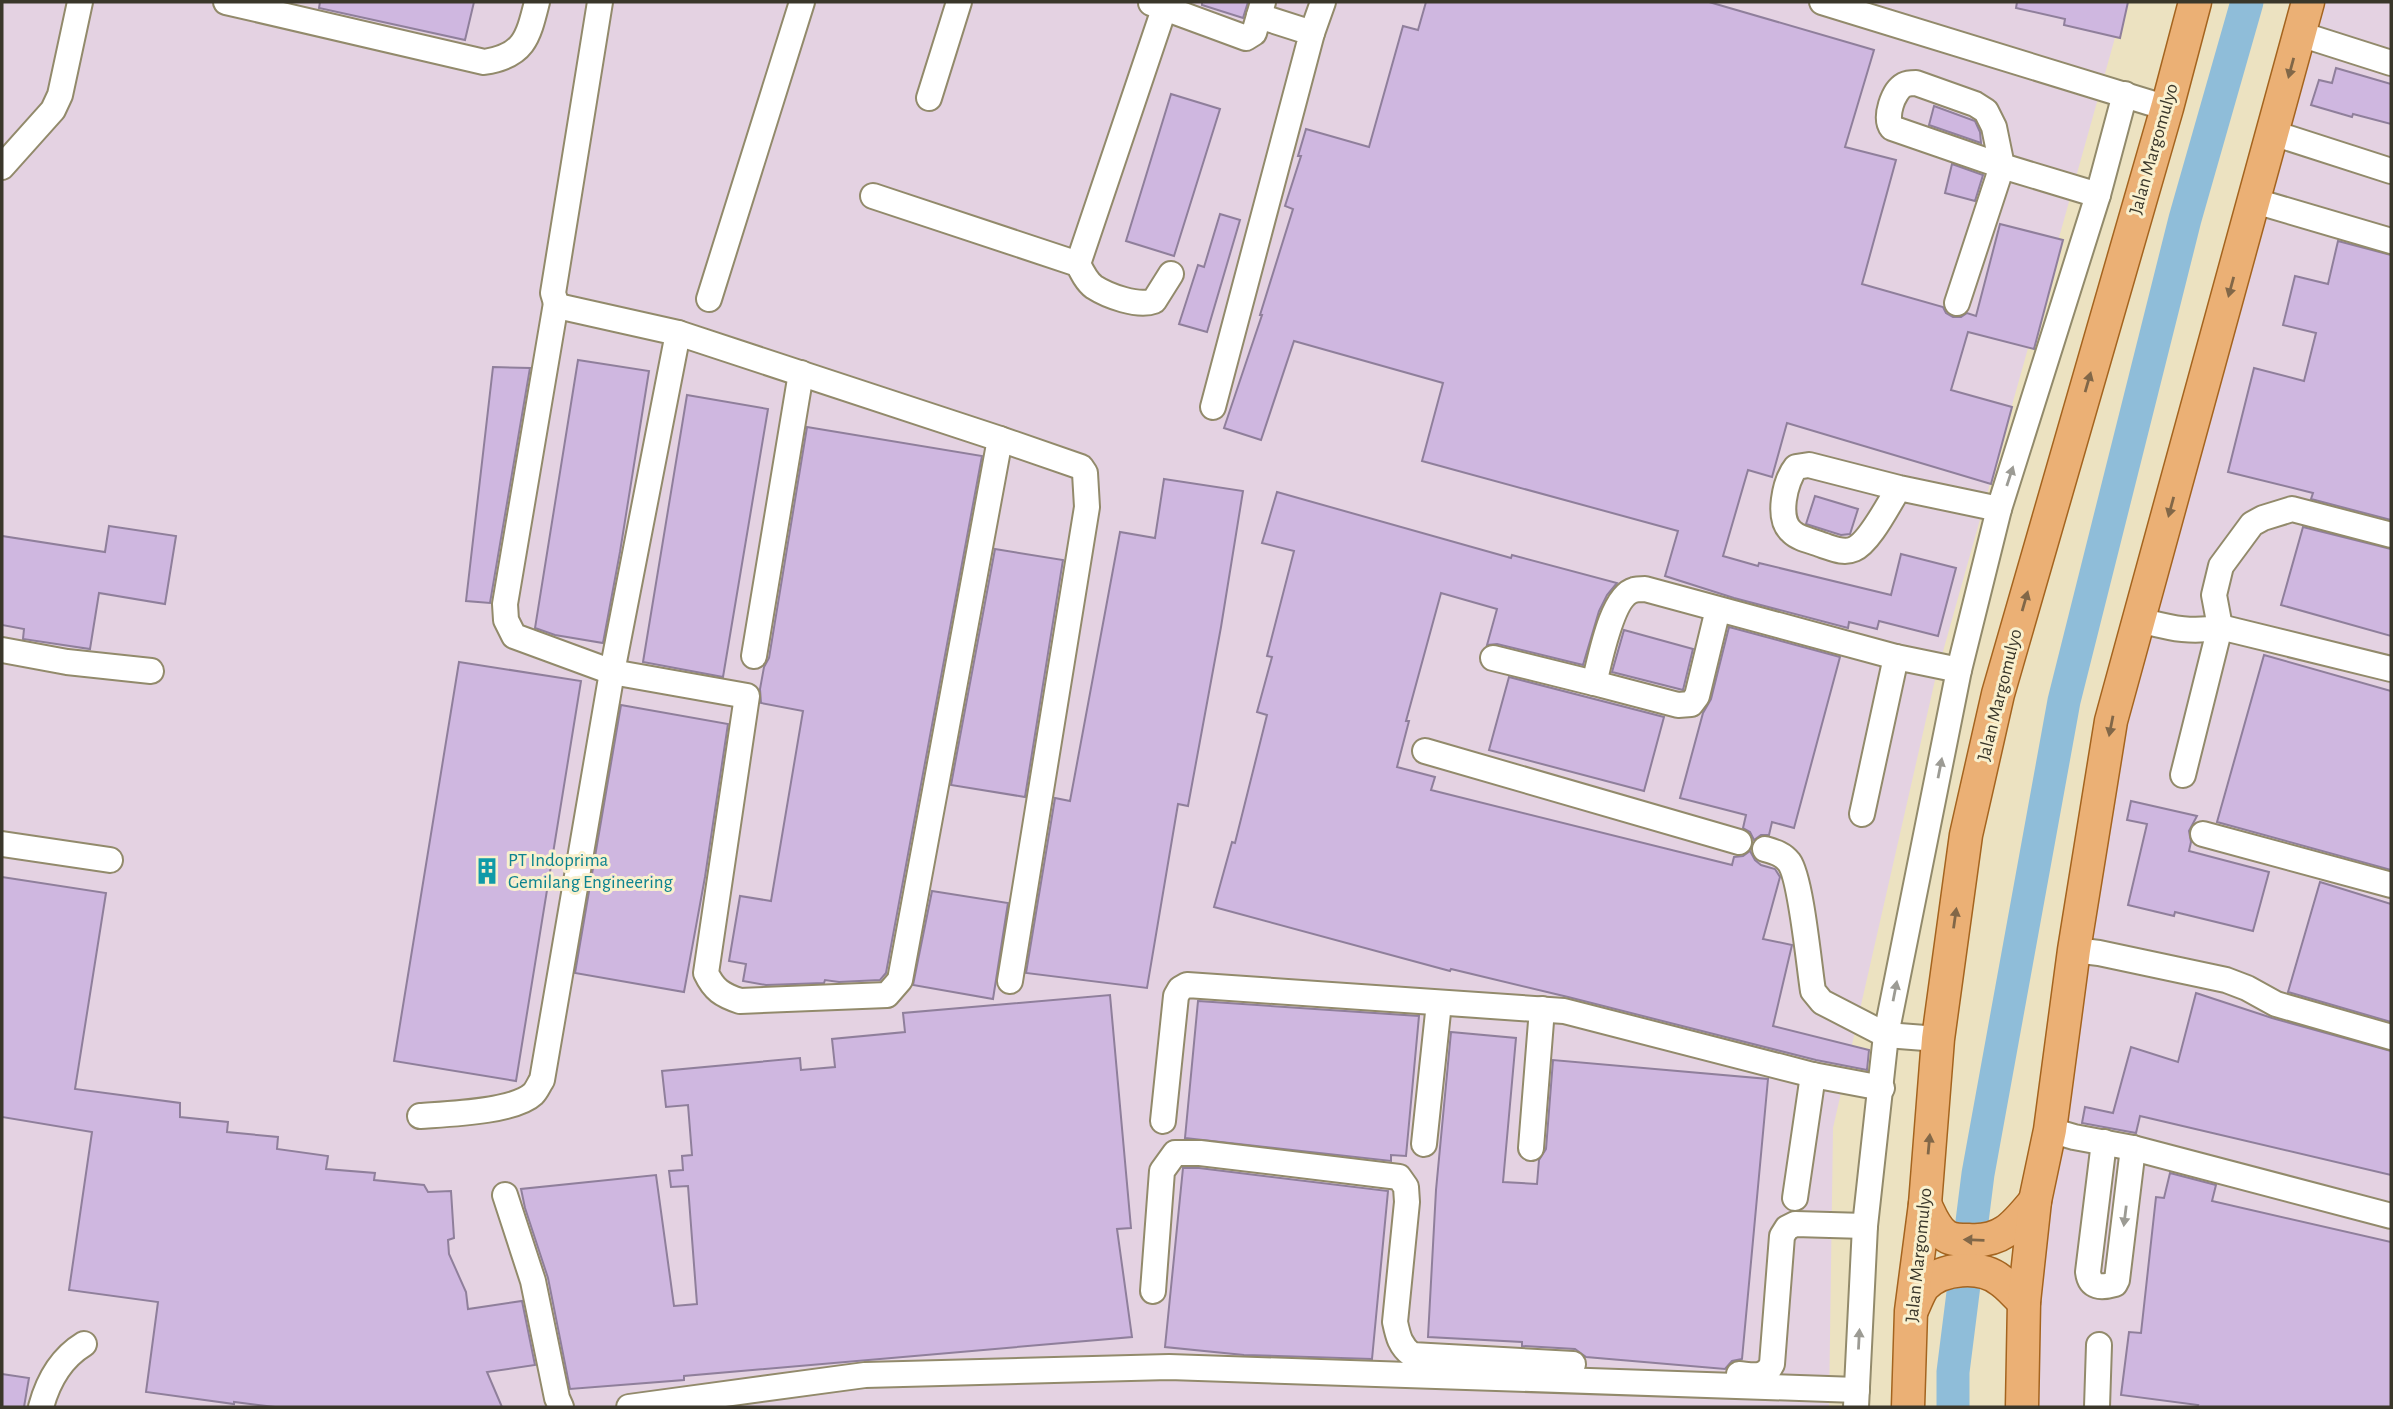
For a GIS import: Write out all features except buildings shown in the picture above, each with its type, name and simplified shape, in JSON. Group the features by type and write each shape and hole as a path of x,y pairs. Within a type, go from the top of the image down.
{"main road":[{"name":"Jalan Margomulyo","path":"1908,1407 1911,1311 1930,1214 1938,1039 1966,835 1998,694 2195,2"},
{"path":"2022,1407 2013,1292 2050,1130 2074,950 2111,721 2308,2"},
{"path":"1930,1214 1947,1236 1956,1240 1979,1241 1995,1238 2015,1225 2035,1201"},
{"path":"1911,1311 1923,1287 1949,1272 1970,1270 1989,1273 2013,1292"}],"lane":[{"path":"2,167 57,103 80,2"},
{"path":"226,2 484,62 500,60 516,52 530,31 537,2"},
{"path":"600,2 553,284 556,303 505,604 506,620 514,636 612,672 747,696 706,973 713,988 723,995 740,1001 887,995 900,980 1000,439"},
{"path":"709,299 802,2"},
{"path":"929,98 959,2"},
{"path":"1213,407 1312,33 1323,2"},
{"path":"1822,2 2167,108"},
{"path":"1078,264 1157,5 1246,38 1254,33 1261,9 1312,33"},
{"path":"2300,34 2391,63"},
{"path":"1957,303 2001,166 1994,127 1986,111 1975,104 1916,83 1906,83 1899,88 1888,114 1888,122 1892,128 2001,166 2098,195"},
{"path":"629,1407 865,1376 1169,1367 1856,1399 1865,1226 1886,1035 1959,670 1999,509 2098,195 2124,94"},
{"path":"2273,133 2391,171"},
{"path":"873,195 1078,264 1093,286 1119,298 1143,303 1154,301 1171,274"},
{"path":"2255,201 2391,241"},
{"path":"556,303 562,307 678,333 1081,467 1085,473 1087,507 1010,981"},
{"path":"420,1116 464,1113 521,1102 535,1093 542,1080 612,672 678,333"},
{"path":"754,656 801,373"},
{"path":"1899,488 1866,540 1853,550 1838,551 1793,534 1784,523 1783,508 1789,476 1796,467 1809,465 1899,488 1999,509"},
{"path":"2183,775 2220,627 2214,595 2221,566 2252,524 2292,509 2391,535"},
{"path":"1594,683 1613,615 1621,599 1632,590 1645,589 1896,657 1959,670"},
{"path":"1493,658 1678,705 1691,704 1697,696 1718,609"},
{"path":"2140,620 2178,630 2200,632 2220,627 2391,669"},
{"path":"2,650 67,662 151,671"},
{"path":"1862,814 1896,657"},
{"path":"1425,751 1739,842"},
{"path":"2203,834 2391,885"},
{"path":"2,844 110,860"},
{"path":"1765,849 1780,853 1790,863 1796,881 1813,991 1822,1002 1886,1035 1938,1039"},
{"path":"2074,950 2226,979 2276,1004 2391,1037"},
{"path":"1163,1121 1176,996 1180,989 1187,985 1564,1011 1813,1075 1881,1087"},
{"path":"1424,1144 1439,1003"},
{"path":"1531,1148 1542,1009"},
{"path":"1795,1198 1813,1075"},
{"path":"2050,1130 2133,1148 2391,1216"},
{"path":"2104,1142 2088,1272 2089,1280 2094,1286 2104,1287 2115,1284 2118,1280 2133,1148"},
{"path":"1153,1291 1162,1171 1175,1153 1188,1152 1399,1177 1406,1187 1407,1202 1395,1322 1399,1340 1412,1355 1762,1376 1769,1371 1772,1364 1782,1236 1787,1228 1796,1224 1865,1226"},
{"path":"505,1195 533,1281 556,1398 561,1407"},
{"path":"41,1407 55,1373 70,1353 84,1344"},
{"path":"2097,1407 2099,1345"}],"shaded area":[{"path":"2,2 2125,2 1935,680 1833,1128 1829,1407 2,1407"},
{"path":"2320,2 2391,2 2391,1407 2030,1407 2052,1127 2131,697"}],"waterway":[{"path":"1953,1407 1953,1372 1978,1174 2064,701 2185,219 2247,2"}],"place":[{"name":"PT Indoprima Gemilang Engineering","path":"487,871"}]}
